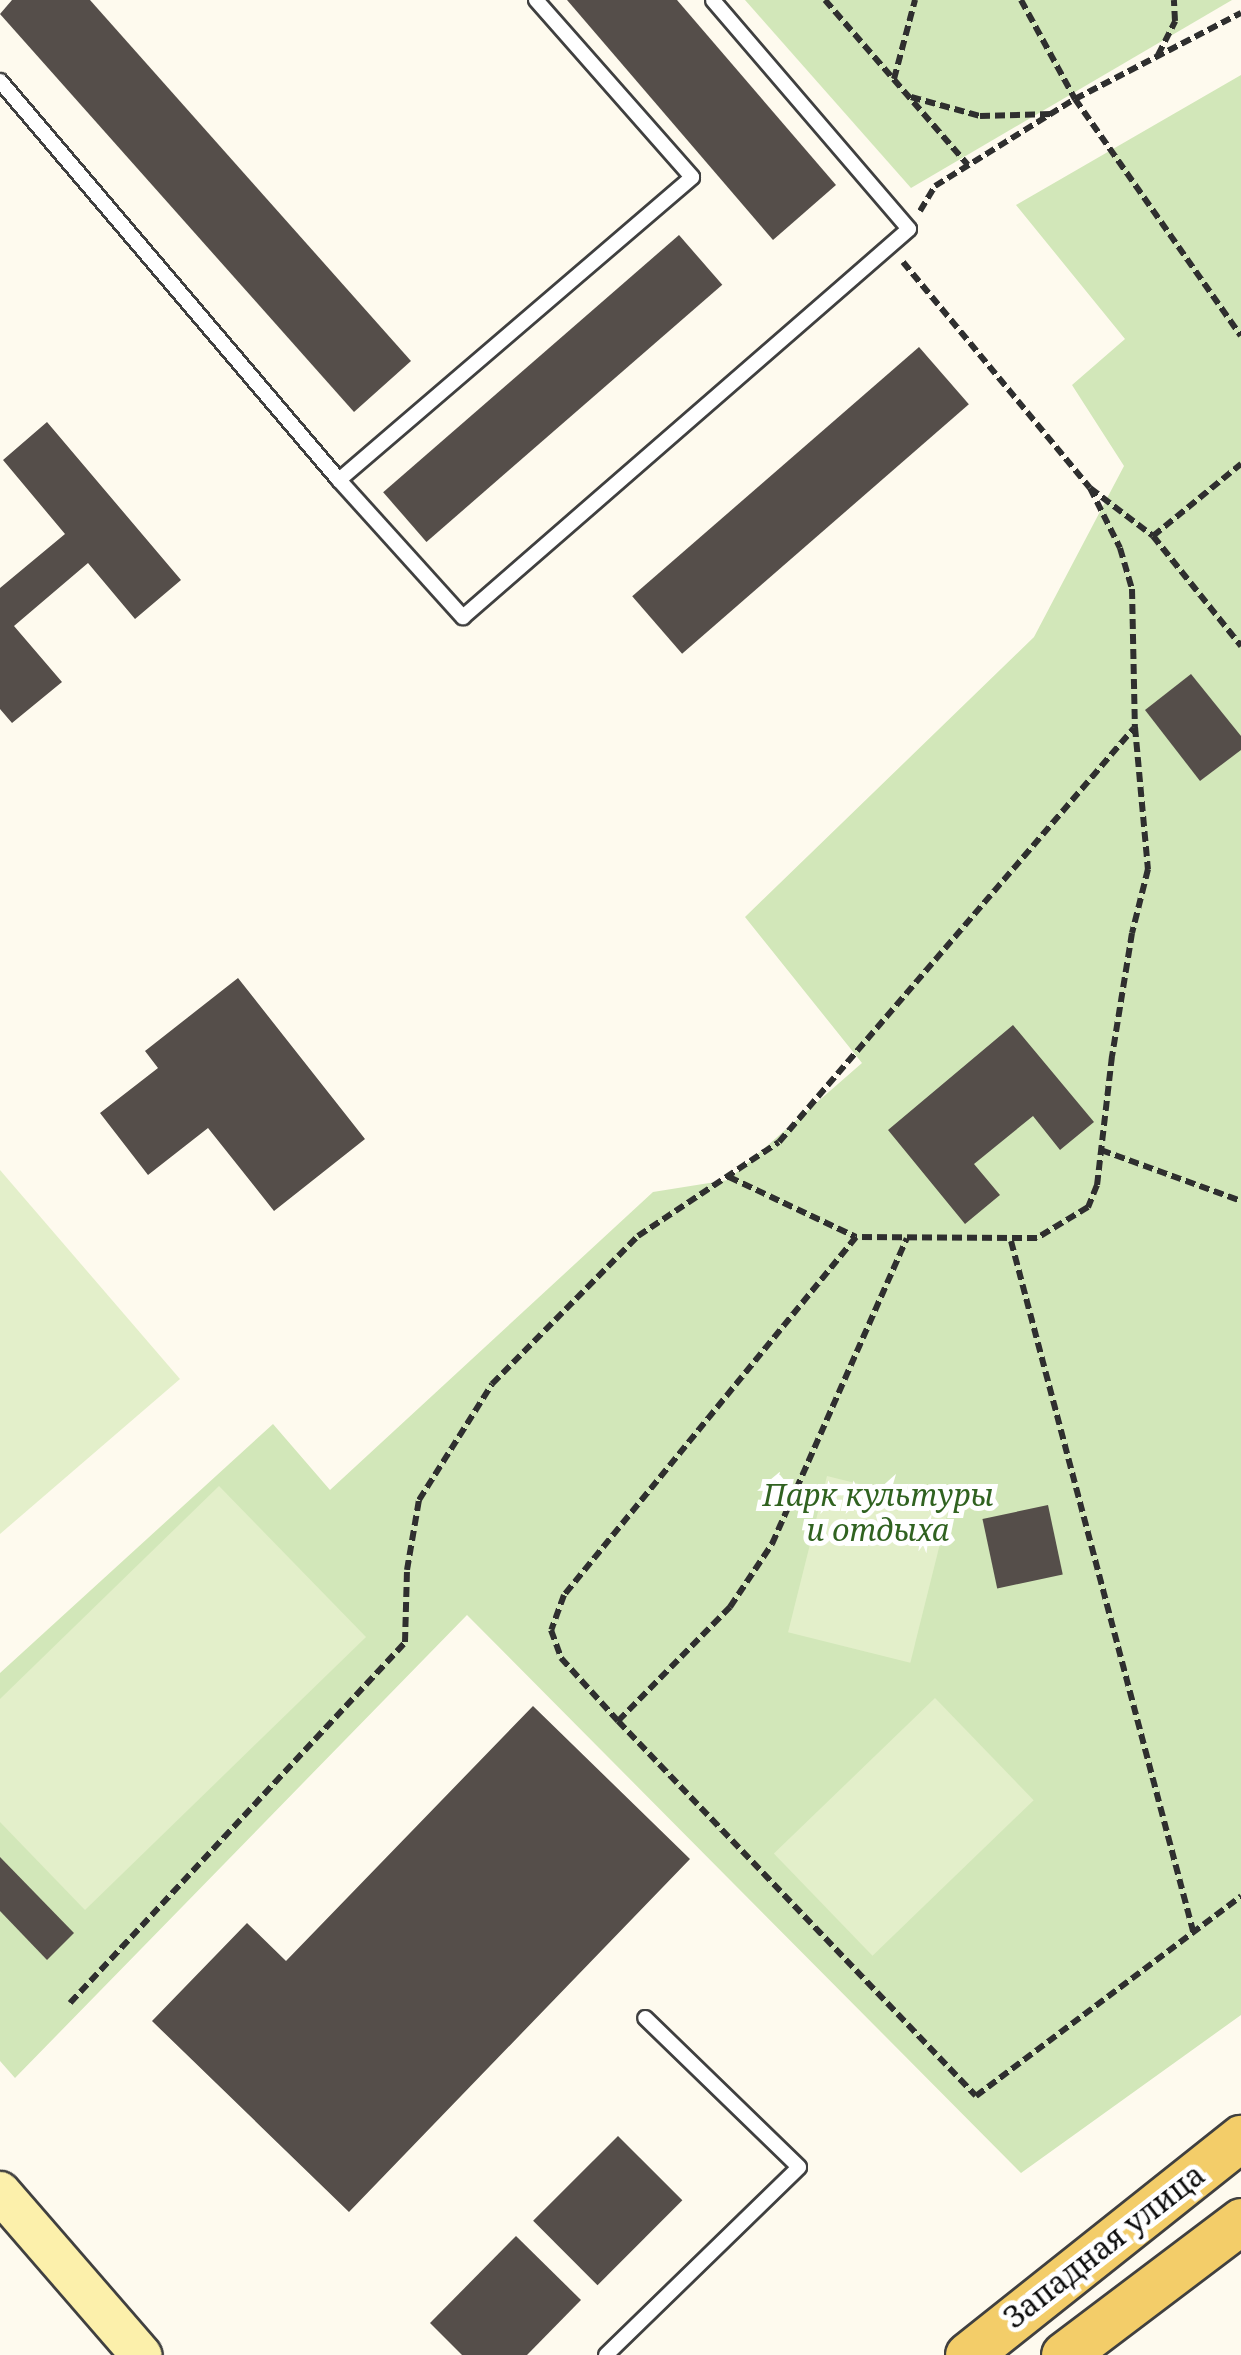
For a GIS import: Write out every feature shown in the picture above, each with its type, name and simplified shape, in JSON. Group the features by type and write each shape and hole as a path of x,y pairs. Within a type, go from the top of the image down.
{"main road":[{"name":"Западная улица","path":"968,2355 1241,2138"},
{"name":"Западная улица","path":"1064,2355 1241,2221"}],"street":[{"path":"0,2192 141,2355"}],"lane":[{"path":"339,480 692,177 536,0"},
{"path":"0,81 339,480 463,617 910,229 714,0"},
{"path":"606,2355 799,2167 645,2018"}],"path":[{"path":"825,0 968,166"},
{"path":"894,79 915,0"},
{"path":"1021,0 1075,100 1241,336"},
{"path":"1157,57 1175,21 1174,0"},
{"path":"910,229 934,186 1075,100 1241,12"},
{"path":"908,96 980,116 1052,114"},
{"path":"889,246 1090,488 1152,536 1241,646"},
{"path":"1152,536 1241,464"},
{"path":"728,1176 856,1238 1038,1238 1088,1207 1097,1185 1123,986 1148,869 1134,727 1132,589 1120,548 1090,488"},
{"path":"70,2003 405,1642 407,1570 419,1500 492,1384 638,1236 779,1142 1134,727"},
{"path":"1102,1150 1241,1201"},
{"path":"856,1238 564,1595 551,1630 561,1658 976,2096 1241,1896"},
{"path":"618,1721 730,1607 772,1544 907,1238"},
{"path":"1011,1241 1193,1931"}],"green space":[{"path":"745,0 1232,0 911,188"},
{"name":"Парк культуры и отдыха","path":"1241,75 1241,2015 1021,2173 467,1615 15,2078 0,2061 0,1673 273,1424 330,1490 653,1192 728,1180 862,1063 745,917 1034,637 1124,466 1072,385 1125,339 1016,205"},
{"path":"0,1170 180,1379 0,1534"},
{"path":"827,1476 949,1506 910,1663 788,1632"},
{"path":"219,1486 366,1637 85,1910 0,1822 0,1699"},
{"path":"935,1698 1034,1800 873,1956 774,1854"}],"building":[{"path":"12,0 90,0 411,361 354,412 0,14"},
{"path":"567,0 677,0 836,185 773,240"},
{"path":"679,235 722,285 426,542 383,492"},
{"path":"919,347 969,404 682,654 632,596"},
{"path":"47,422 181,580 135,619 88,563 14,626 62,682 12,723 0,709 0,588 65,534 3,460"},
{"path":"1191,674 1241,736 1241,750 1200,781 1145,710"},
{"path":"238,978 365,1139 274,1211 208,1128 148,1175 100,1113 158,1068 145,1051"},
{"path":"1013,1025 1094,1122 1060,1150 1033,1116 974,1164 1000,1195 965,1224 888,1130"},
{"path":"1048,1505 1063,1574 997,1588 982,1519"},
{"path":"533,1706 690,1859 349,2212 152,2021 247,1923 286,1961"},
{"path":"0,1857 74,1933 47,1960 0,1911"},
{"path":"618,2136 682,2200 597,2285 533,2221"},
{"path":"516,2236 581,2300 527,2355 462,2355 430,2323"}]}
